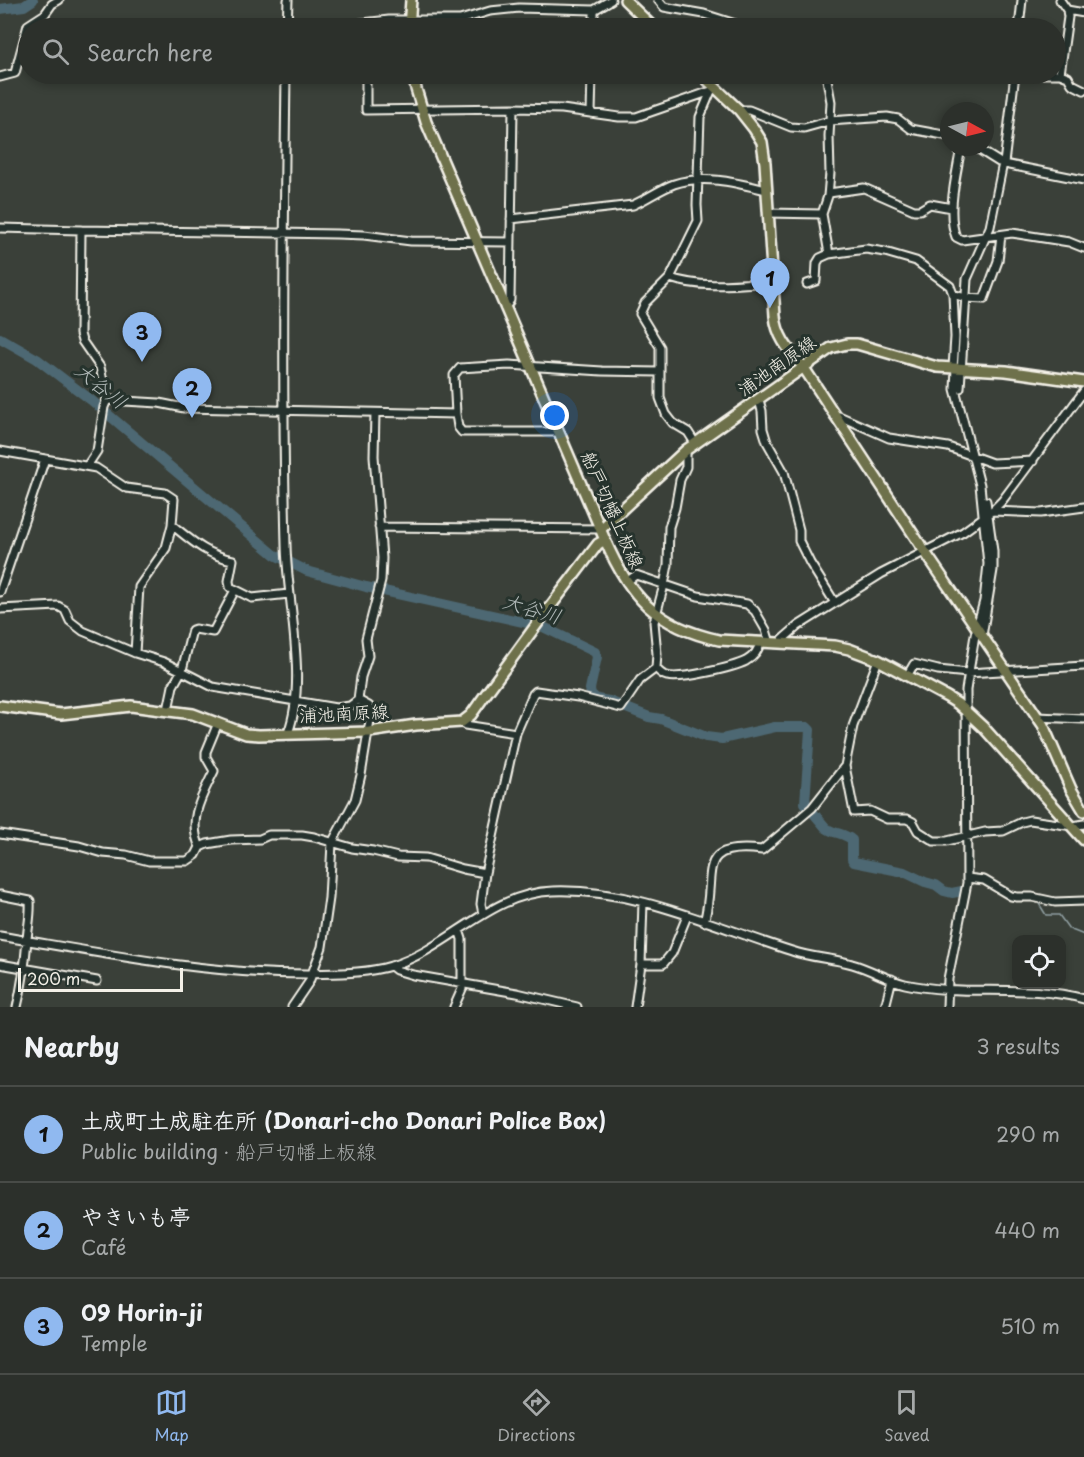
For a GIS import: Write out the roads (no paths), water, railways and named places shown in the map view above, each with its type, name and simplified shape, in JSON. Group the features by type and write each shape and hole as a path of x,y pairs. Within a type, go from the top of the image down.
{"main road":[{"path":"410,18 411,0"},
{"path":"625,0 644,18"},
{"name":"船戸切幡上板線","path":"416,84 422,109 476,241 605,540 626,582 638,599 656,614 688,632 719,640 835,646 849,649 878,660 947,697 984,728 1084,840"},
{"path":"708,84 739,110 762,142 776,330 782,342 804,368 833,416 1037,717 1084,811"},
{"name":"浦池南原線","path":"601,529 686,450 831,348 857,344 937,367 1006,371 1084,382"},
{"path":"462,722 471,715 598,544 605,540"},
{"name":"浦池南原線","path":"0,706 61,714 131,706 168,710 193,714 253,735 369,732 416,725 462,722"}],"street":[{"path":"39,18 59,0"},
{"path":"287,18 288,0"},
{"path":"467,18 490,11 519,8 594,10 611,0"},
{"path":"658,0 664,7 717,18"},
{"path":"1020,18 1022,0"},
{"path":"1060,0 1067,10 1066,31"},
{"path":"594,10 594,18"},
{"path":"1067,10 1084,13"},
{"path":"0,77 14,75 18,63"},
{"path":"1066,76 1072,84 1084,90"},
{"path":"286,84 283,411 286,554 295,636 296,702 294,718 288,733"},
{"path":"366,84 366,110 562,109 636,117 713,90"},
{"path":"591,113 592,84"},
{"path":"828,84 831,102 830,173 829,193 822,214 829,254"},
{"path":"957,369 963,298 970,271 993,213 1012,84"},
{"path":"695,443 688,432 673,423 666,414 660,398 660,347 640,314 645,303 670,278 698,221 700,117 713,90"},
{"path":"505,308 510,300 513,108"},
{"path":"739,110 750,110 792,127 804,128 829,121 887,117 898,119 911,129 940,134"},
{"path":"960,156 952,208 956,237 962,240 1012,233 1069,242 1084,248"},
{"path":"990,156 1002,163 1084,180"},
{"path":"511,219 633,205 672,185 683,182 724,179 766,190"},
{"path":"829,193 864,188 914,210 920,210 930,204 952,208"},
{"path":"768,213 822,214"},
{"path":"0,228 364,235 411,241 510,242"},
{"path":"81,230 80,334 82,341 100,367 105,406 97,451 87,466"},
{"path":"953,294 963,298 984,299 998,261 1001,235"},
{"path":"807,284 816,281 817,263 820,258 829,254 866,249 916,261 950,286 953,294 957,369 987,514 988,564 980,633 966,690 969,835 967,878 947,988 948,1007"},
{"path":"670,278 686,283 725,285 772,282"},
{"path":"559,432 462,432 458,427 456,414 454,375 460,368 530,366 659,372"},
{"path":"783,643 783,639 798,626 881,574 963,532 987,514 1002,501 1084,391"},
{"path":"759,400 767,442 784,472 799,530 799,541 835,603"},
{"path":"105,406 169,404 184,408 456,414"},
{"path":"0,609 58,606 65,610 70,621 83,631 182,670 213,687 336,708 350,706 358,700 361,677 368,656 366,639 378,591 382,558 374,456 375,413"},
{"path":"833,416 838,416 889,438 948,447 992,463 1033,461"},
{"path":"483,914 481,904 485,873 516,733 533,694 536,691 578,697 621,708 640,680 656,668 654,622 668,565 669,527 680,480 686,467 686,450"},
{"path":"0,451 96,468 126,488 165,493 174,499 172,525 166,548 139,587 135,653"},
{"path":"0,592 45,459"},
{"path":"987,514 1041,513 1084,507"},
{"path":"172,525 201,549 217,557 233,560 230,587 252,598 289,594"},
{"path":"379,527 601,529"},
{"path":"626,582 636,575 698,596 747,604 755,611 766,630 765,643 746,661 706,672 674,677 664,676 656,668"},
{"path":"168,710 173,686 182,670 192,630 213,632 236,590"},
{"path":"878,660 853,726 845,766 854,812 870,811 887,819 907,819 913,822 918,831 934,841 1003,831 1030,820 1071,826 1084,824"},
{"path":"907,676 914,664 938,670 970,673 1084,666"},
{"path":"292,1007 312,974 322,948 333,843 355,800 371,714 369,706 358,700"},
{"path":"1037,717 1084,719"},
{"path":"462,722 465,725 516,733"},
{"path":"0,834 79,846 148,861 187,861 196,855 200,847 194,825 195,814 214,771 206,757 206,752 218,723"},
{"path":"704,922 710,897 712,863 716,856 739,848 762,850 811,809 845,766"},
{"path":"200,847 215,842 260,839 269,835 314,837 398,857 426,858 485,873"},
{"path":"967,878 984,879 1011,896 1032,897 1055,902 1084,901"},
{"path":"0,936 192,967 312,974 371,970 390,966 422,953 483,914 516,898 553,891 616,896 643,902 796,953 847,962 907,984 947,988 1045,991 1084,999"},
{"path":"0,895 30,901 31,914 25,968 16,1007"},
{"path":"635,1007 641,964 643,902"},
{"path":"641,964 663,964 672,953 687,916"},
{"path":"454,1007 462,989 462,939 459,930"},
{"path":"0,964 97,981"},
{"path":"390,966 413,975 517,993 577,1007"},
{"path":"885,1007 892,979"}],"waterway":[{"path":"0,9 24,6 33,0"},
{"path":"1006,120 1009,84"},
{"path":"1001,159 1002,149"},
{"name":"大谷川","path":"0,338 37,359 91,400 275,555 307,571 366,587 541,626 595,652 597,657 590,689 591,694 597,699 661,719 706,737 722,739 775,727 807,727 810,730 805,803 826,828 852,840 854,862 904,872 936,885 944,891 952,893 962,891"},
{"path":"976,651 979,638"},
{"path":"970,817 970,833"},
{"path":"970,838 971,875"},
{"path":"1038,902 1046,915 1059,915 1069,929 1084,935"}],"place":[{"name":"土成町土成駐在所 (Donari-cho Donari Police Box)","path":"770,308"},
{"name":"09 Horin-ji","path":"142,362"},
{"name":"やきいも亭","path":"192,418"}]}
